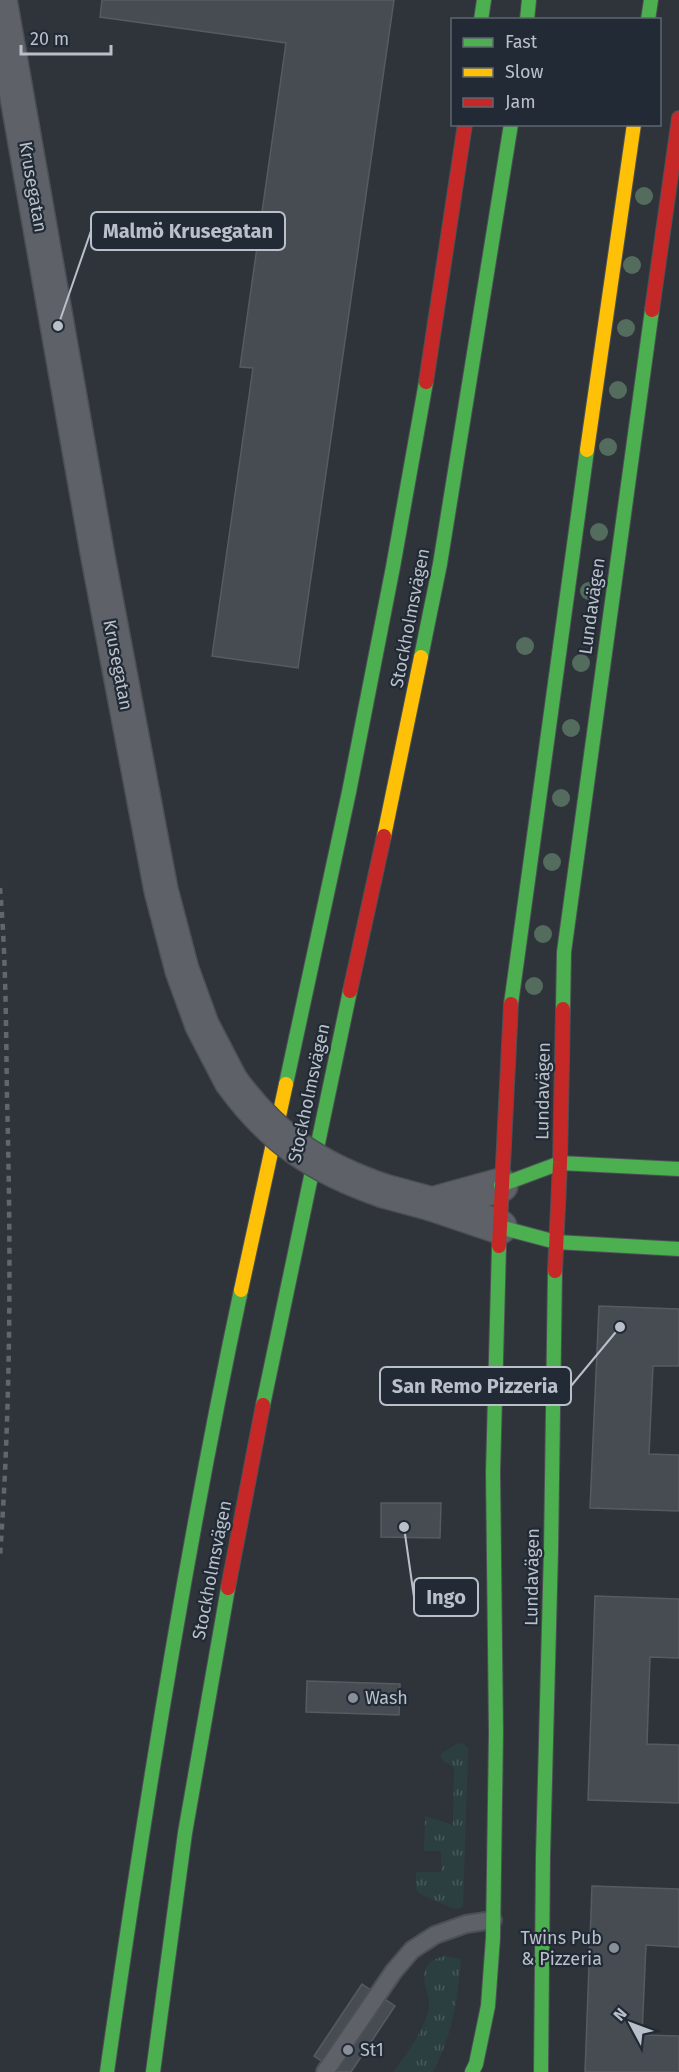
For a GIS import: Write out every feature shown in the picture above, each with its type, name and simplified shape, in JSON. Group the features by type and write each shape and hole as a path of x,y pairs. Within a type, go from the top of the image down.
{"main road":[{"path":"481,18 484,0"},
{"path":"526,18 529,0"},
{"path":"648,18 651,0"},
{"name":"Lundavägen","path":"541,2072 543,1856 564,952 609,612 679,118"},
{"name":"Stockholmsvägen","path":"107,2072 133,1889 186,1569 236,1315 349,792 391,579 428,371 465,126"},
{"name":"Stockholmsvägen","path":"153,2072 186,1833 218,1636 280,1318 440,564 511,126"},
{"name":"Lundavägen","path":"472,2072 476,2064 488,2006 493,1920 496,1732 493,1472 501,1185 510,1011 570,566 634,126"},
{"path":"501,1185 560,1163 679,1169"},
{"path":"500,1227 556,1242 679,1249"}],"street":[{"name":"Krusegatan","path":"0,0 98,557 160,890 182,970 198,1014 231,1081 265,1124 293,1147 330,1169 384,1191 432,1204 500,1227"},
{"path":"432,1204 501,1185"}],"lane":[{"path":"325,2072 394,1971 412,1950 435,1935 466,1924 493,1920"}],"green space":[{"path":"458,1743 464,1744 468,1749 463,1907 454,1909 420,1894 416,1889 416,1872 441,1872 441,1851 424,1851 425,1816 453,1825 454,1767 442,1760 441,1754"},
{"path":"445,1956 461,1959 453,2017 440,2057 433,2072 394,2072 417,2038 429,2009 424,1980 426,1968 432,1961"}],"building":[{"path":"102,0 394,0 298,668 212,656 253,368 240,367 286,43 100,17"},
{"path":"599,1306 679,1309 679,1366 653,1366 649,1454 679,1455 679,1511 590,1508"},
{"path":"381,1503 441,1503 440,1538 381,1537"},
{"path":"595,1596 679,1599 679,1658 650,1657 647,1744 679,1745 679,1803 588,1800"},
{"name":"Wash","path":"307,1681 400,1684 399,1715 306,1712"},
{"path":"592,1886 679,1889 679,1947 646,1945 642,2035 679,2036 679,2072 585,2072"},
{"path":"362,1984 395,2006 351,2072 338,2072 314,2056"}],"railway":[{"path":"0,888 5,992 9,1269 8,1384 0,1556"}],"traffic: fast":[{"path":"481,18 484,0"},
{"path":"527,18 529,0"},
{"path":"648,18 651,0"},
{"path":"421,657 440,564 511,126"},
{"path":"563,1009 564,952 652,310"},
{"path":"286,1084 349,792 426,382"},
{"path":"511,1004 587,450"},
{"path":"263,1405 350,991"},
{"path":"501,1185 560,1163 679,1169"},
{"path":"500,1227 556,1242 679,1249"},
{"path":"472,2072 476,2064 488,2006 493,1938 496,1732 493,1472 499,1246"},
{"path":"541,2072 555,1271"},
{"path":"107,2072 167,1679 202,1484 241,1290"},
{"path":"153,2072 185,1833 228,1588"}],"traffic: slow":[{"path":"587,450 634,126"},
{"path":"384,836 421,657"},
{"path":"241,1290 286,1084"}],"traffic: jam":[{"path":"652,310 679,118"},
{"path":"426,382 465,126"},
{"path":"350,991 384,836"},
{"path":"499,1246 511,1004"},
{"path":"555,1271 563,1009"},
{"path":"228,1588 263,1405"}],"place":[{"name":"Malmö Krusegatan","path":"58,326"},
{"name":"San Remo Pizzeria","path":"620,1327"},
{"name":"Ingo","path":"404,1527"},
{"name":"Wash","path":"353,1698"},
{"name":"Twins Pub & Pizzeria","path":"614,1948"},
{"name":"St1","path":"348,2050"}]}
